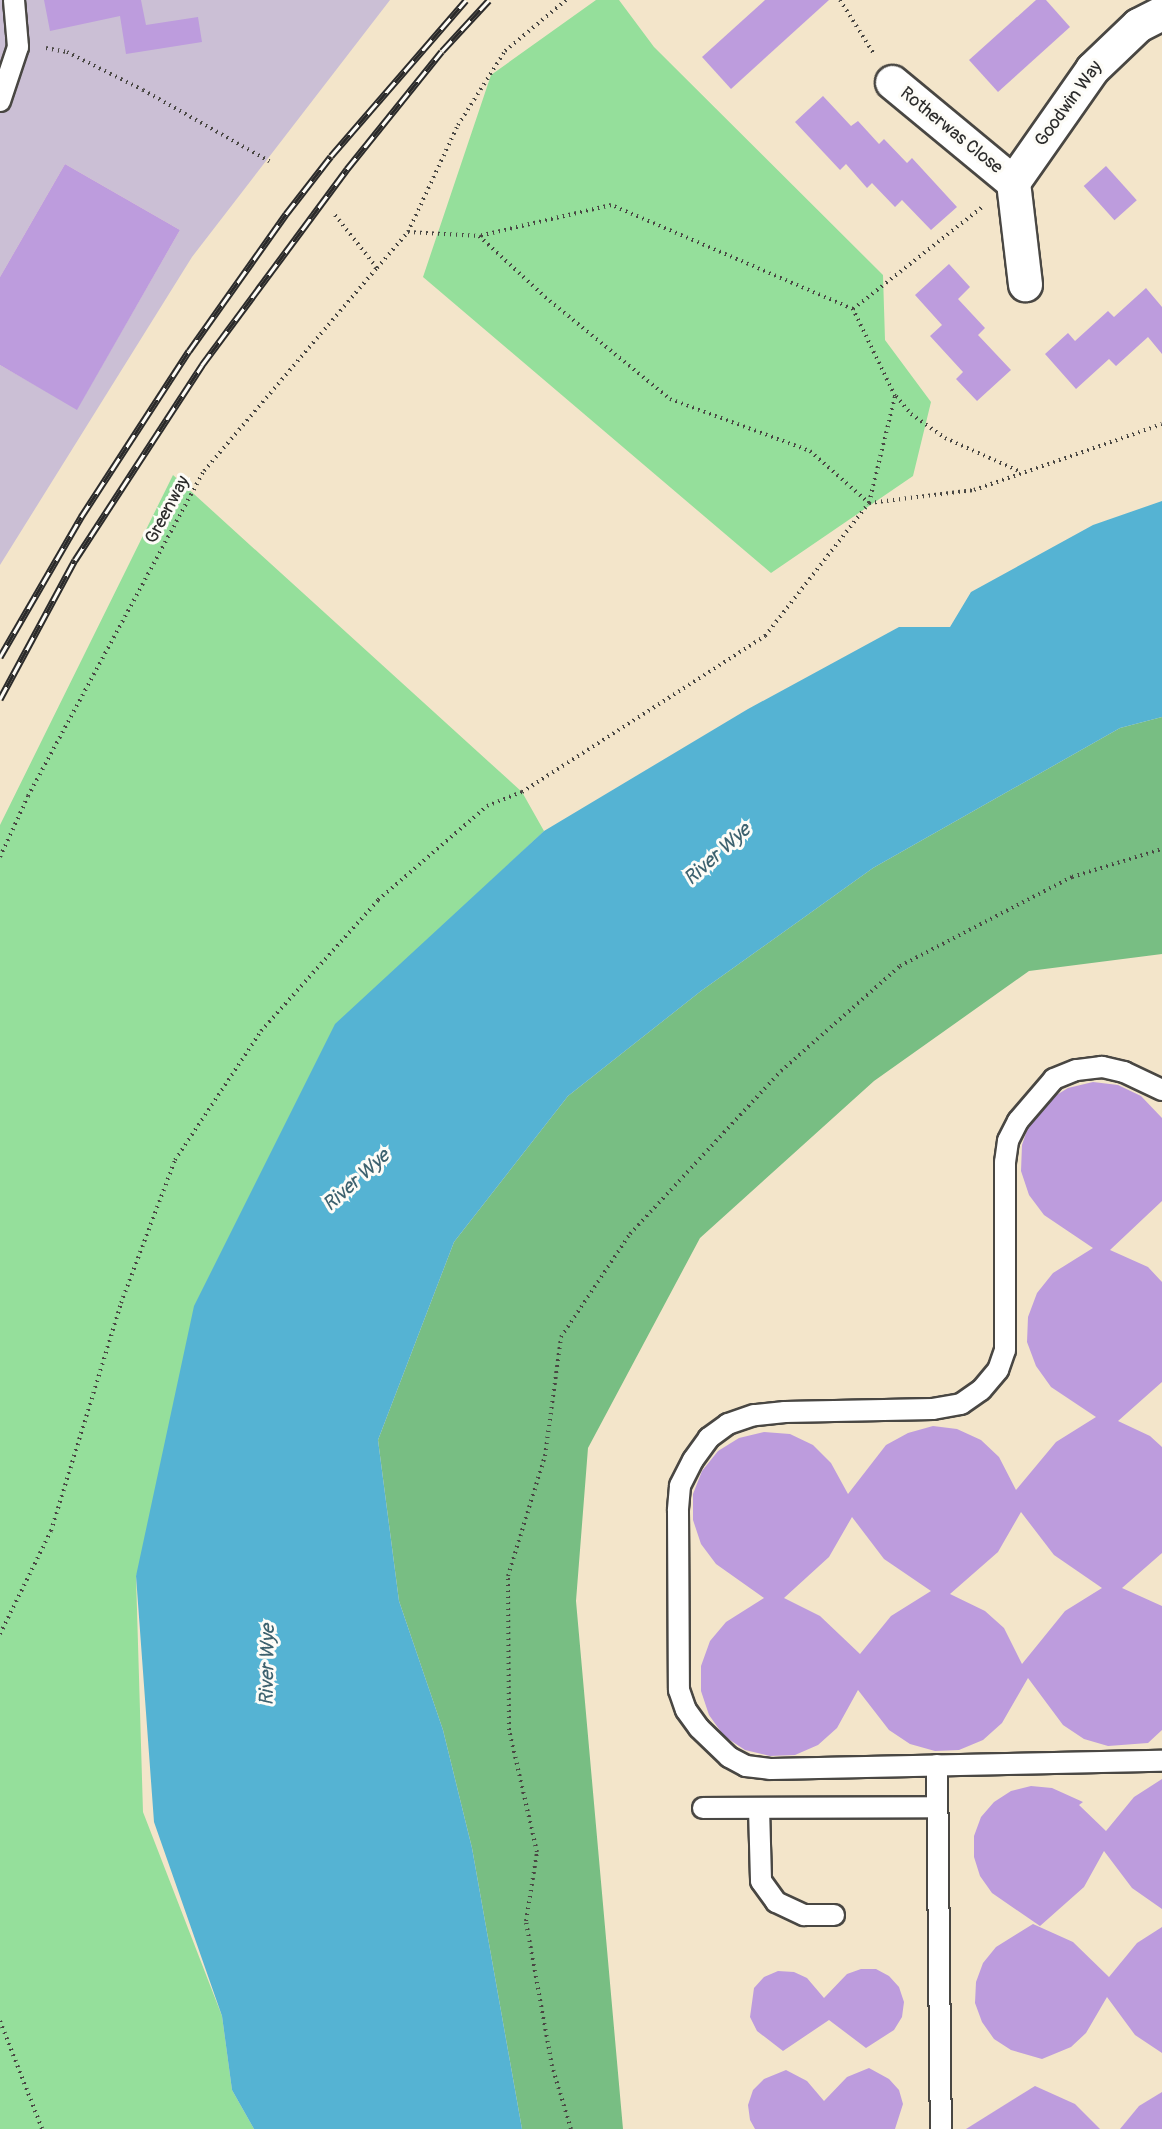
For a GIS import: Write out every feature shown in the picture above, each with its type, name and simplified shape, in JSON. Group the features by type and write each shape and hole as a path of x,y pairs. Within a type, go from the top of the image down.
{"street":[{"name":"Goodwin Way","path":"1013,182 1092,69 1138,26 1162,14"},
{"name":"Rotherwas Close","path":"892,82 1013,182 1025,284"}],"lane":[{"path":"0,101 18,47 14,0"},
{"path":"1162,1090 1124,1072 1102,1067 1076,1070 1054,1079 1018,1121 1008,1141 1005,1162 1005,1350 998,1370 981,1390 961,1404 933,1409 754,1415 728,1424 709,1438 680,1486 679,1690 686,1710 699,1728 729,1757 746,1766 770,1770 1162,1761"},
{"path":"937,1765 935,1807 941,2129"},
{"path":"703,1808 935,1807"},
{"path":"759,1808 761,1881 776,1902 804,1915 834,1915"}],"path":[{"name":"Greenway","path":"0,857 28,796 204,471 408,232 458,125 505,51 566,0"},
{"path":"840,0 892,82"},
{"path":"18,47 36,46 67,52 144,90 269,160"},
{"path":"853,309 1013,182"},
{"path":"408,232 479,236 611,205 853,309 895,396 911,414 945,438 1021,472"},
{"path":"335,215 377,268"},
{"path":"479,236 546,297 670,399 810,451 869,502 974,490 1162,424"},
{"path":"0,1634 51,1531 121,1303 175,1160 261,1031 378,900 487,806 522,792 765,636 869,502 895,396"},
{"path":"571,2129 552,2066 526,1921 537,1852 508,1730 508,1575 545,1456 561,1337 630,1234 782,1071 900,966 1072,877 1162,849"},
{"path":"0,2021 42,2129"}],"shaded area":[{"path":"0,0 390,0 192,257 0,565 0,365 77,409 180,230 65,164 0,277"}],"green space":[{"path":"596,0 619,0 654,47 883,275 885,340 931,402 913,476 771,573 423,277 491,75"},
{"path":"173,475 522,792 544,831 456,914 136,1576 143,1812 222,2016 232,2090 254,2129 0,2129 0,825"},
{"path":"1162,717 1162,954 1029,971 874,1081 700,1238 588,1448 576,1601 623,2129 522,2129 472,1848 443,1730 399,1601 378,1440 454,1242 568,1096 701,991 873,868 1120,728"}],"water":[{"name":"River Wye","path":"1162,501 1162,717 1120,728 873,868 701,991 568,1096 454,1242 378,1440 399,1601 443,1730 472,1848 522,2129 254,2129 232,2090 222,2016 154,1822 136,1576 194,1306 335,1024 544,831 748,709 899,627 950,627 971,592 1093,525"}],"building":[{"path":"44,0 141,0 146,25 198,17 202,42 126,54 120,16 50,31"},
{"path":"765,0 829,0 731,89 702,57"},
{"path":"1036,0 1046,0 1070,27 998,92 969,60"},
{"path":"823,96 851,126 858,121 879,144 884,139 907,163 912,158 957,207 931,230 902,200 895,207 872,183 867,188 846,164 840,170 795,122"},
{"path":"65,164 180,230 77,410 0,365 0,277"},
{"path":"1106,166 1137,200 1114,220 1084,186"},
{"path":"949,264 970,287 958,299 985,328 978,335 1011,370 977,401 956,379 963,372 930,336 942,325 915,295"},
{"path":"1146,288 1162,307 1162,354 1148,337 1116,366 1109,359 1076,389 1045,354 1068,333 1075,341 1108,311 1114,317"},
{"path":"1093,1082 1118,1085 1141,1096 1162,1118 1162,1201 1110,1250 1148,1267 1162,1282 1162,1382 1118,1421 1150,1436 1162,1447 1162,1553 1122,1588 1162,1606 1162,1730 1148,1743 1108,1746 1084,1739 1063,1725 1028,1678 1002,1723 983,1740 959,1750 935,1751 910,1744 889,1730 858,1690 837,1728 818,1745 795,1755 770,1756 745,1750 724,1736 709,1715 701,1691 701,1666 710,1641 726,1622 764,1598 716,1564 701,1544 693,1520 693,1494 702,1471 718,1451 739,1438 764,1432 790,1434 813,1445 831,1463 848,1494 886,1445 908,1433 933,1426 957,1429 981,1440 999,1457 1016,1490 1056,1442 1096,1417 1051,1387 1036,1366 1027,1342 1028,1317 1037,1293 1053,1273 1093,1248 1044,1215 1029,1195 1021,1171 1022,1145 1028,1127 1055,1096 1068,1088","holes":["1021,1512 1054,1555 1102,1588 1065,1611 1022,1664 1004,1628 985,1611 950,1594 998,1552","852,1517 884,1559 931,1591 891,1616 860,1654 820,1616 784,1598 829,1557"]},
{"path":"1162,1779 1162,1909 1132,1888 1104,1851 1084,1887 1040,1926 992,1893 980,1876 974,1857 974,1836 981,1817 994,1802 1011,1791 1031,1786 1052,1788 1083,1802 1079,1805 1106,1831 1134,1797"},
{"path":"1033,1924 1073,1942 1109,1977 1137,1943 1162,1927 1162,2053 1135,2035 1107,1997 1086,2033 1071,2047 1042,2059 1011,2050 994,2039 982,2022 975,2003 976,1982 983,1963 996,1947"},
{"path":"861,1969 876,1969 889,1976 899,1987 904,2002 902,2017 894,2030 866,2048 829,2020 783,2051 757,2031 750,2017 754,1988 764,1977 778,1971 794,1972 807,1978 824,1998 847,1974"},
{"path":"869,2068 889,2079 899,2090 903,2104 895,2129 755,2129 750,2120 748,2105 753,2090 764,2079 786,2070 807,2081 824,2101 847,2077"},
{"path":"1035,2086 1075,2104 1100,2129 966,2129"},
{"path":"1162,2092 1162,2129 1120,2129 1139,2106"}],"railway":[{"path":"0,657 81,517 189,351 286,214 331,156 466,0"},
{"path":"0,699 75,560 202,365 347,169 442,51 489,0"}]}
